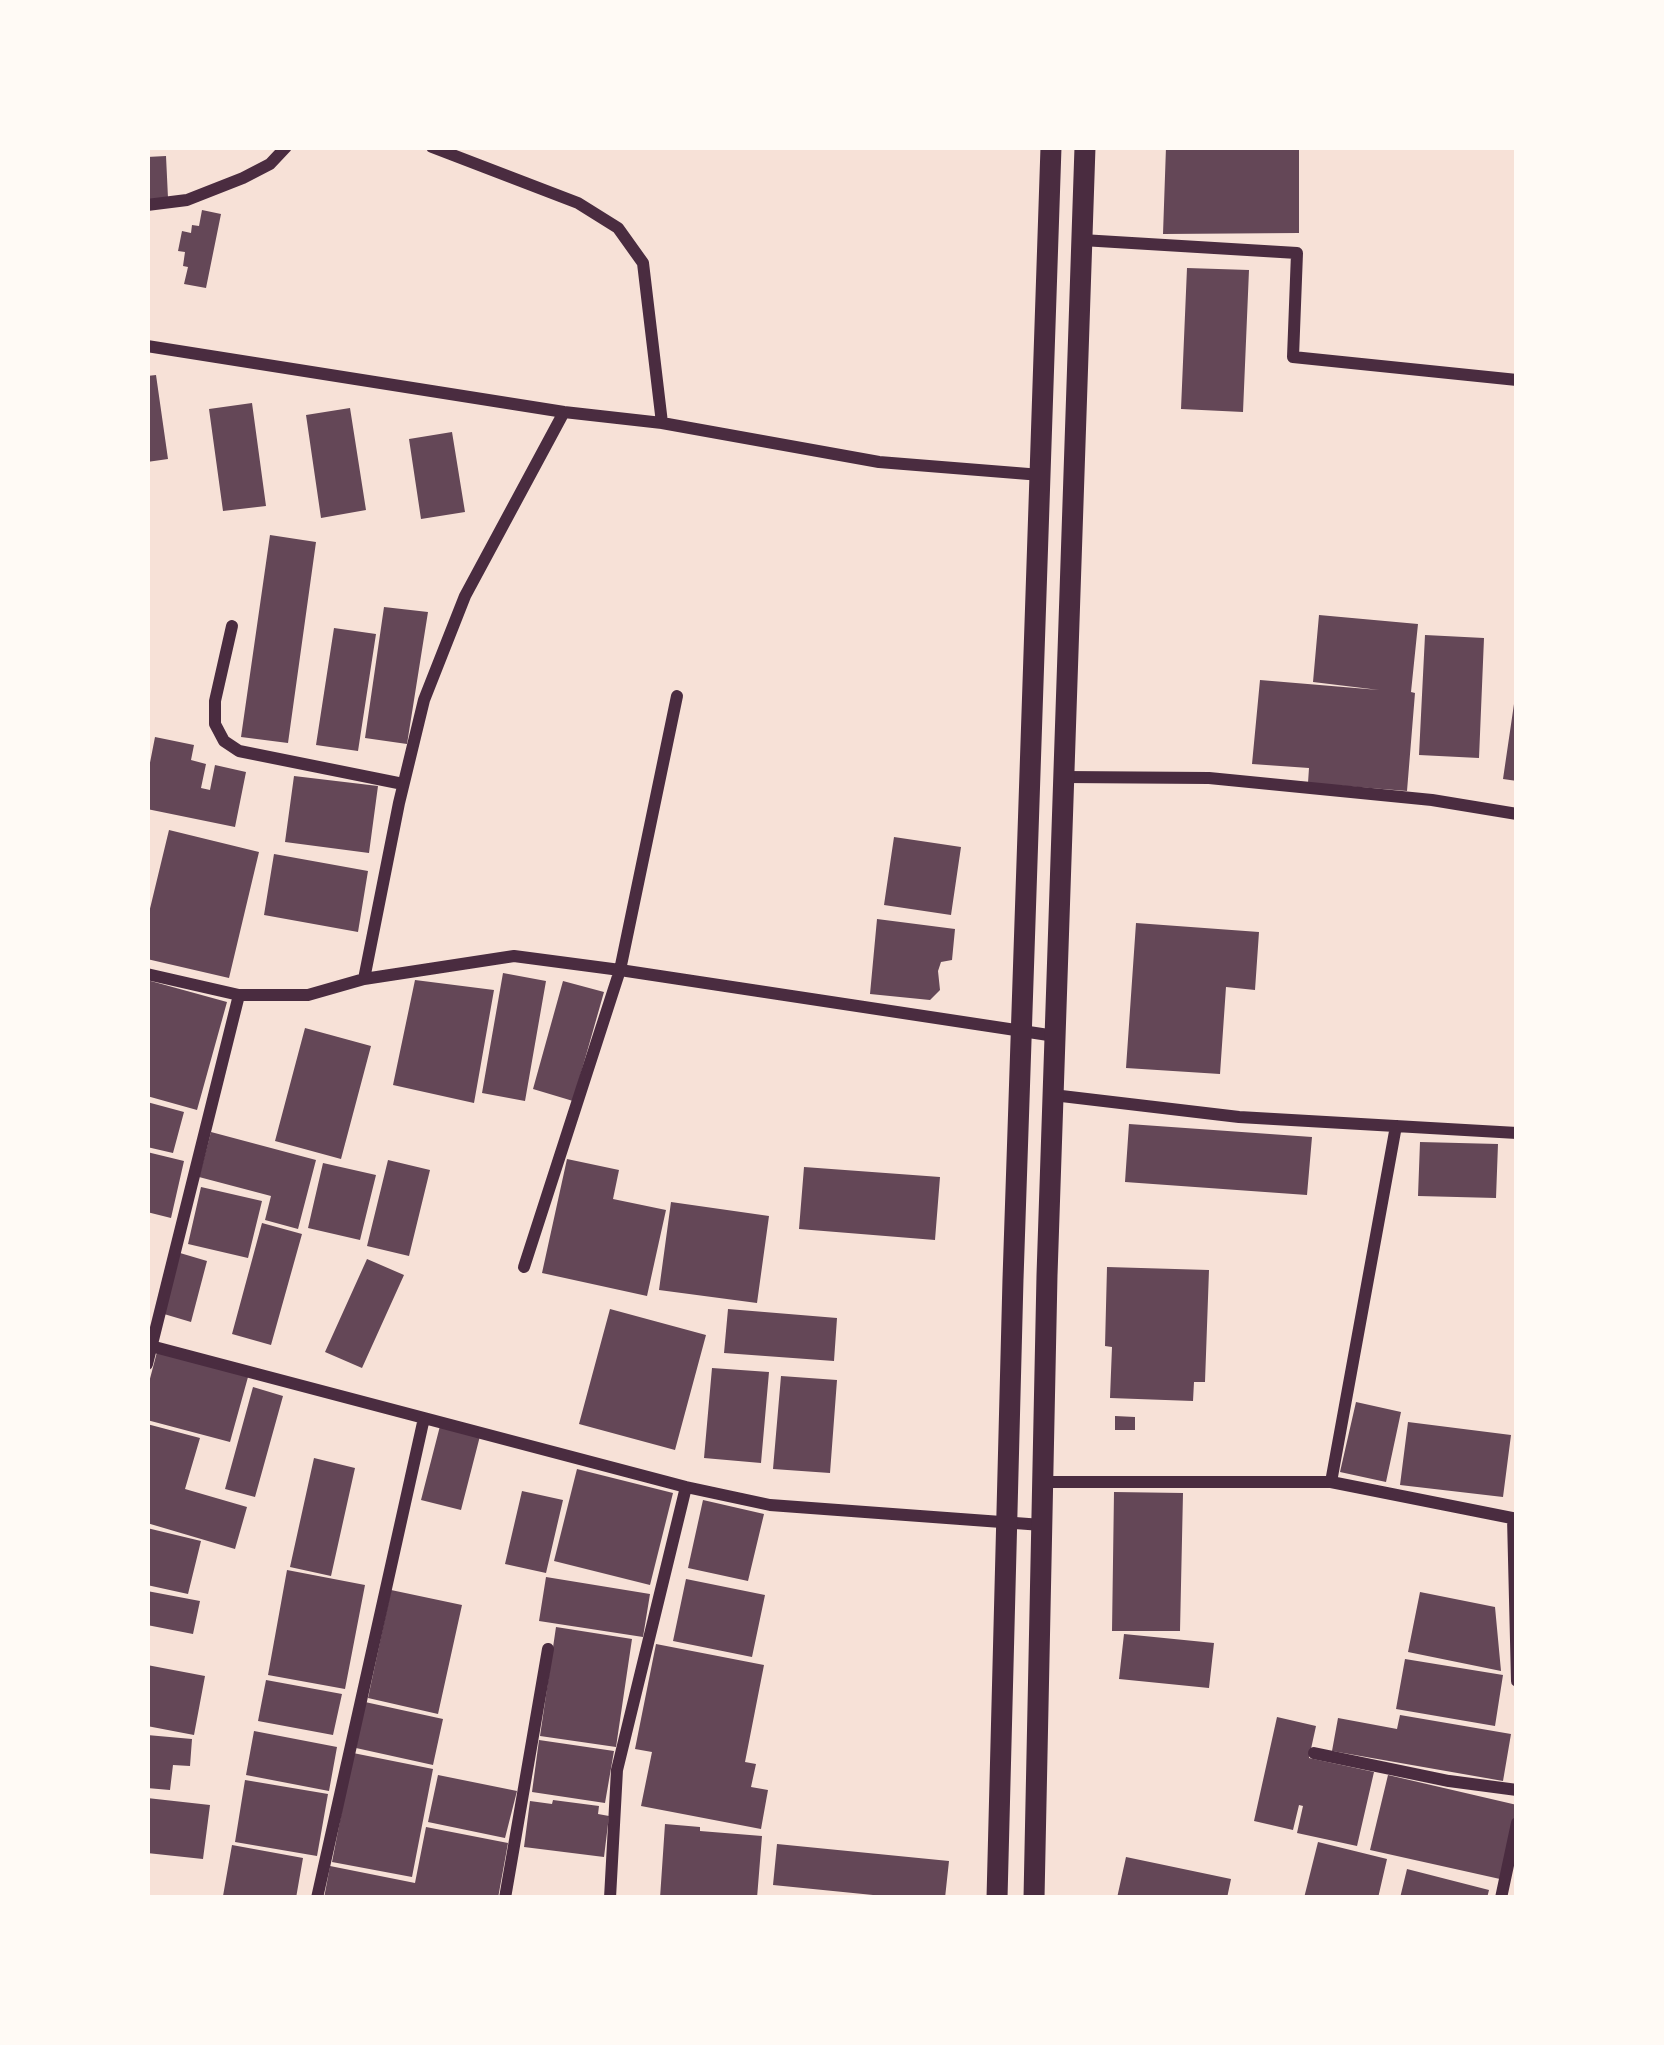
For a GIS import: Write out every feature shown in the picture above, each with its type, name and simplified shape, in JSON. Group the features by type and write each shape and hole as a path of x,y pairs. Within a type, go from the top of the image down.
{"street":[{"path":"147,205 187,200 243,178 270,164 286,147"},
{"path":"432,147 578,203 618,228 643,263 662,423"},
{"path":"997,1898 1051,147"},
{"path":"1034,1898 1053,1095 1085,147"},
{"path":"1082,240 1298,253 1293,357 1517,380"},
{"path":"147,346 564,412 662,423 879,462 1041,475"},
{"path":"364,979 424,700 465,596 564,412"},
{"path":"232,626 215,701 215,724 224,741 239,751 404,784"},
{"path":"524,1267 620,970 677,696"},
{"path":"1064,777 1209,778 1432,800 1517,814"},
{"path":"147,974 239,995 308,994 364,979 514,956 1055,1036"},
{"path":"147,1364 239,995"},
{"path":"1053,1095 1239,1118 1517,1133"},
{"path":"1330,1482 1396,1126"},
{"path":"150,1345 686,1487 770,1504 1042,1525"},
{"path":"316,1898 424,1418"},
{"path":"1045,1482 1330,1482 1515,1518 1517,1681"},
{"path":"610,1898 616,1770 686,1487"},
{"path":"505,1898 548,1649"},
{"path":"1314,1753 1517,1790"},
{"path":"1501,1898 1517,1823"}],"building":[{"path":"1166,147 1299,147 1299,233 1163,234"},
{"path":"166,156 168,198 147,200 147,157"},
{"path":"202,210 221,214 206,288 184,284 188,267 183,266 185,252 178,251 182,231 191,233 192,225 199,226"},
{"path":"1187,268 1249,270 1243,412 1181,409"},
{"path":"156,375 168,459 147,462 147,376"},
{"path":"252,403 266,506 223,511 209,409"},
{"path":"350,408 366,510 321,518 306,415"},
{"path":"452,432 465,512 421,519 409,439"},
{"path":"270,535 316,542 288,743 241,737"},
{"path":"384,607 428,612 407,744 365,738"},
{"path":"1319,615 1418,624 1407,791 1308,783 1309,768 1252,764 1260,680 1379,690 1313,682"},
{"path":"334,628 376,634 358,751 316,745"},
{"path":"1425,635 1484,638 1479,758 1419,755"},
{"path":"1517,705 1517,781 1503,779"},
{"path":"155,737 194,745 191,760 206,764 201,788 210,790 215,765 246,772 235,827 147,809"},
{"path":"294,776 378,786 369,853 285,842"},
{"path":"169,830 259,852 229,978 147,959 147,921"},
{"path":"894,837 961,847 951,915 884,905"},
{"path":"274,854 368,871 358,932 264,915"},
{"path":"877,919 955,929 952,960 941,962 940,990 930,1000 870,994"},
{"path":"1136,923 1259,932 1255,990 1226,987 1220,1074 1126,1068"},
{"path":"503,973 546,981 525,1101 482,1093"},
{"path":"147,980 227,1002 197,1110 147,1096"},
{"path":"415,980 494,990 474,1103 393,1085"},
{"path":"563,981 604,992 573,1101 533,1089"},
{"path":"305,1028 371,1046 341,1159 275,1141"},
{"path":"147,1102 184,1112 173,1153 147,1147"},
{"path":"1129,1124 1312,1137 1307,1195 1125,1182"},
{"path":"211,1132 316,1160 298,1229 265,1220 271,1196 199,1177"},
{"path":"1420,1142 1498,1144 1496,1198 1418,1196"},
{"path":"147,1152 184,1161 171,1218 147,1212"},
{"path":"567,1159 619,1170 613,1199 666,1210 647,1296 542,1273"},
{"path":"388,1160 430,1170 409,1256 367,1246"},
{"path":"323,1163 376,1175 360,1240 308,1228"},
{"path":"804,1167 940,1177 935,1240 799,1229"},
{"path":"201,1187 262,1201 248,1258 188,1244"},
{"path":"671,1202 769,1216 757,1303 659,1290"},
{"path":"262,1223 302,1234 271,1345 232,1334"},
{"path":"180,1253 207,1261 191,1322 164,1314"},
{"path":"367,1259 404,1275 362,1368 325,1352"},
{"path":"1107,1267 1209,1270 1205,1382 1194,1382 1193,1401 1110,1398 1112,1347 1105,1346"},
{"path":"610,1309 706,1335 675,1450 579,1424"},
{"path":"728,1309 837,1318 834,1361 724,1353"},
{"path":"157,1352 248,1377 230,1442 147,1420 147,1390"},
{"path":"712,1368 769,1372 761,1463 704,1458"},
{"path":"781,1376 837,1380 830,1473 773,1469"},
{"path":"253,1387 283,1396 255,1497 225,1489"},
{"path":"1356,1402 1401,1412 1386,1482 1340,1472"},
{"path":"1115,1416 1135,1417 1135,1430 1115,1430"},
{"path":"1408,1422 1511,1435 1503,1497 1400,1485"},
{"path":"147,1424 200,1438 185,1489 247,1507 235,1549 147,1523"},
{"path":"440,1426 480,1436 461,1510 421,1500"},
{"path":"314,1458 355,1468 331,1576 290,1567"},
{"path":"577,1469 673,1493 650,1585 554,1561"},
{"path":"522,1491 563,1500 546,1573 505,1564"},
{"path":"1114,1492 1183,1493 1180,1631 1112,1631"},
{"path":"703,1500 764,1514 748,1581 688,1568"},
{"path":"147,1528 201,1541 188,1594 147,1585"},
{"path":"287,1570 365,1585 345,1689 268,1675"},
{"path":"546,1577 650,1594 643,1637 539,1621"},
{"path":"686,1579 765,1595 752,1657 673,1641"},
{"path":"391,1590 462,1605 438,1714 368,1698"},
{"path":"147,1591 200,1601 193,1634 147,1625"},
{"path":"1420,1592 1495,1607 1501,1671 1408,1652"},
{"path":"556,1627 632,1639 616,1747 540,1736"},
{"path":"1124,1634 1214,1643 1209,1688 1119,1679"},
{"path":"656,1644 764,1665 745,1762 756,1764 751,1787 768,1790 761,1829 641,1806 652,1752 635,1749"},
{"path":"1405,1659 1503,1675 1495,1726 1396,1709"},
{"path":"147,1665 205,1676 194,1735 147,1726"},
{"path":"266,1680 342,1694 333,1735 258,1721"},
{"path":"365,1702 443,1719 433,1765 356,1748"},
{"path":"1400,1715 1511,1734 1503,1781 1332,1751 1338,1718 1397,1729"},
{"path":"1277,1717 1316,1726 1309,1758 1374,1772 1357,1846 1297,1833 1303,1806 1299,1805 1293,1830 1254,1821"},
{"path":"254,1731 337,1747 329,1791 246,1775"},
{"path":"147,1735 192,1739 190,1766 173,1765 170,1790 147,1788"},
{"path":"539,1740 614,1751 605,1803 532,1792"},
{"path":"353,1753 433,1769 412,1877 332,1862"},
{"path":"438,1775 517,1791 505,1838 428,1822"},
{"path":"1388,1775 1517,1805 1500,1879 1370,1850"},
{"path":"245,1780 328,1794 317,1856 235,1842"},
{"path":"147,1798 210,1805 203,1859 147,1853"},
{"path":"553,1800 599,1806 598,1814 609,1816 604,1857 524,1847 530,1801 552,1804"},
{"path":"665,1824 762,1836 757,1898 660,1898"},
{"path":"426,1827 508,1843 498,1898 324,1898 330,1866 415,1883"},
{"path":"1318,1842 1387,1859 1378,1898 1304,1898"},
{"path":"777,1844 949,1861 945,1898 773,1885"},
{"path":"232,1845 303,1858 296,1898 223,1896"},
{"path":"1126,1857 1231,1879 1227,1898 1117,1898"},
{"path":"1407,1869 1489,1890 1487,1898 1400,1898"}]}
